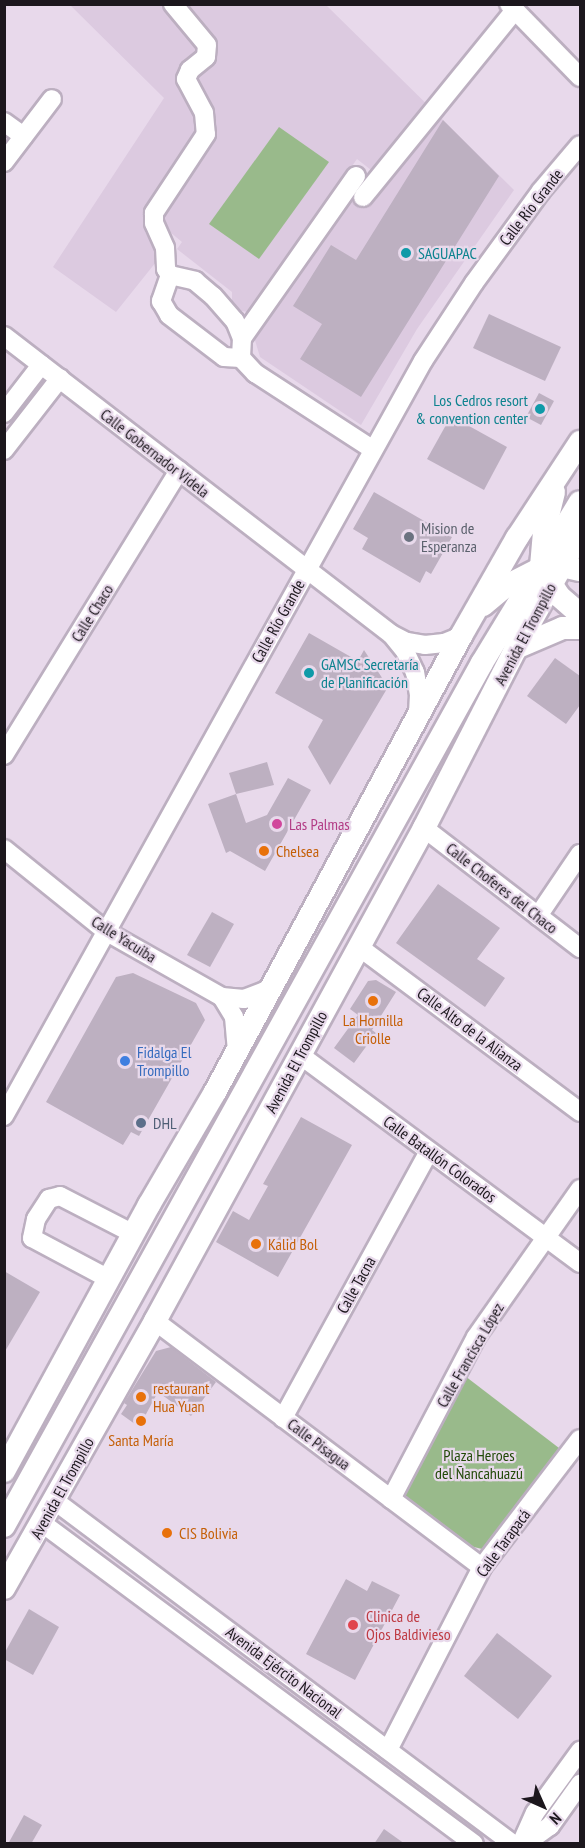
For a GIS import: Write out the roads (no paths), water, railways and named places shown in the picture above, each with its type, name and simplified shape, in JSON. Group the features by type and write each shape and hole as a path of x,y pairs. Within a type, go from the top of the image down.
{"main road":[{"path":"4,1471 237,1051 460,636 517,538 580,442"},
{"path":"558,476 544,532 558,572 580,614"},
{"name":"Avenida El Trompillo","path":"4,1526 236,1103 482,663 558,572 580,502"},
{"name":"Avenida El Trompillo","path":"4,1588 56,1501 155,1322 424,828 516,648 580,533"},
{"path":"475,612 506,586 558,572"},
{"path":"516,648 563,628 580,628"},
{"path":"236,1103 331,996"}],"street":[{"path":"173,4 207,45 206,57 190,70 186,79 204,113 206,134 154,213 154,223 165,248 166,268 171,275 195,281 213,296 235,321 242,338 241,358"},
{"path":"363,197 512,7 580,77"},
{"path":"4,162 52,99"},
{"path":"4,122 23,136"},
{"name":"Calle Río Grande","path":"4,1116 372,449 423,361 474,283 541,191 580,145"},
{"path":"242,338 356,176"},
{"path":"171,275 161,301 169,315 224,357 241,358 255,373 372,449"},
{"name":"Calle Gobernador Videla","path":"4,336 391,634"},
{"path":"4,413 40,365"},
{"path":"4,450 60,378"},
{"name":"Calle Chaco","path":"4,755 179,471"},
{"path":"391,634 407,642 425,645 444,643 460,636"},
{"path":"391,634 405,651 415,672 419,694 418,717"},
{"name":"Calle Choferes del Chaco","path":"424,828 580,948"},
{"name":"Calle Yacuiba","path":"4,849 107,932 222,997"},
{"path":"538,916 580,854"},
{"name":"Calle Alto de la Alianza","path":"359,947 580,1112"},
{"path":"222,997 244,999 265,992 273,985"},
{"path":"222,997 234,1017 237,1051"},
{"name":"Calle Batallón Colorados","path":"300,1055 580,1263"},
{"name":"Calle Tacna","path":"283,1418 429,1151"},
{"name":"Calle Francisca López","path":"391,1499 476,1337 580,1189"},
{"path":"109,1279 32,1238 36,1219 49,1199 60,1196 134,1234"},
{"name":"Calle Pisagua","path":"155,1322 482,1568"},
{"name":"Calle Tarapacá","path":"388,1750 482,1568 580,1439"},
{"name":"Avenida Ejército Nacional","path":"56,1501 513,1844"},
{"name":"Avenida Ejército Nacional","path":"42,1523 474,1844"},
{"path":"523,1844 535,1813 580,1751"},
{"path":"523,1844 550,1826 580,1784"}],"place":[{"name":"SAGUAPAC","path":"406,253"},
{"name":"Los Cedros resort & convention center","path":"540,409"},
{"name":"Mision de Esperanza","path":"409,537"},
{"name":"GAMSC Secretaría de Planificación","path":"309,673"},
{"name":"Las Palmas","path":"277,824"},
{"name":"Chelsea","path":"264,851"},
{"name":"La Hornilla Criolle","path":"373,1001"},
{"name":"Fidalga El Trompillo","path":"125,1061"},
{"name":"DHL","path":"141,1123"},
{"name":"Kalid Bol","path":"256,1244"},
{"name":"restaurant Hua Yuan","path":"141,1397"},
{"name":"Santa María","path":"141,1421"},
{"name":"CIS Bolivia","path":"167,1533"},
{"name":"Clinica de Ojos Baldivieso","path":"353,1625"}],"park label":[{"name":"Plaza Heroes del Ñancahuazú","path":"479,1464"}]}
